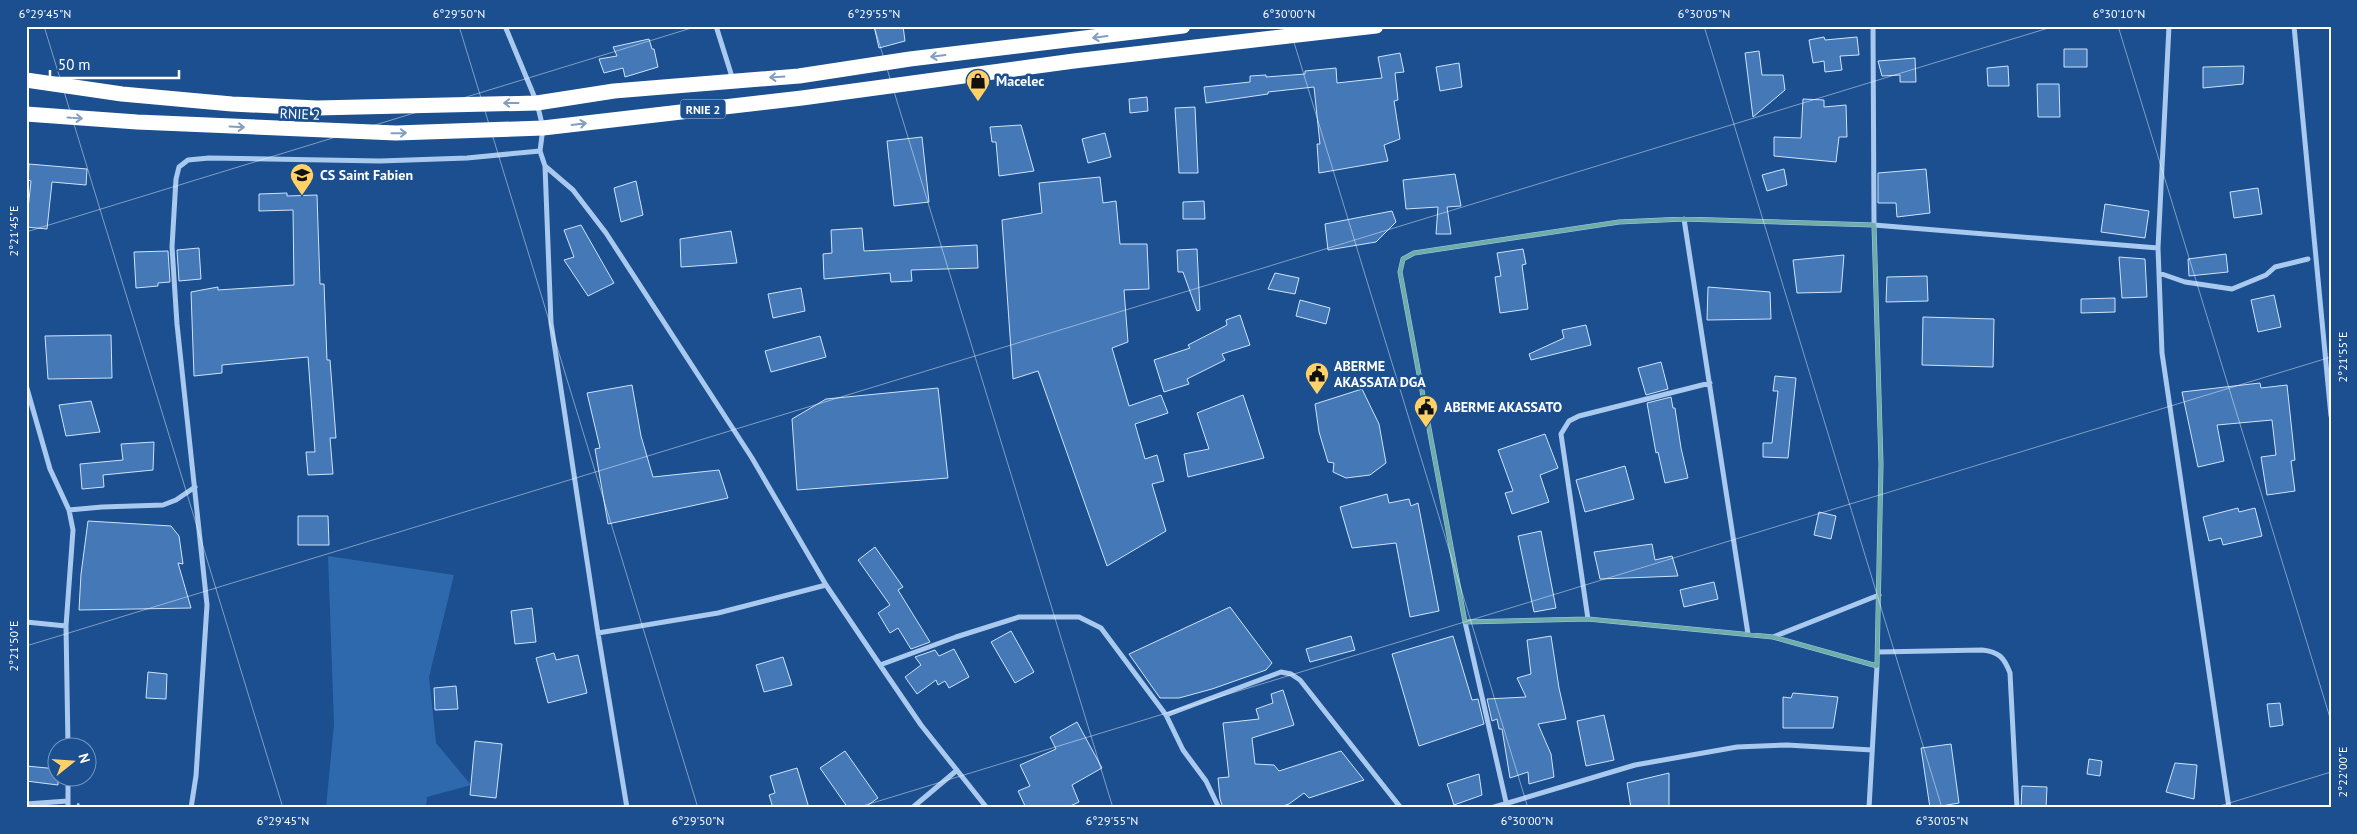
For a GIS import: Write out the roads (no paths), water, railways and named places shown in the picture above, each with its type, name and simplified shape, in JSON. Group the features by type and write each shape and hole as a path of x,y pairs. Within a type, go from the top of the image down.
{"highway":[{"name":"RNIE 2","path":"26,80 122,94 251,105 317,108 537,103 614,91 799,76 1135,29 1183,26"},
{"name":"RNIE 2","path":"27,116 340,132 396,133 543,128 802,98 1084,60 1376,26"}],"street":[{"path":"505,26 537,103 543,128 540,151 545,166 550,323 627,808"},
{"path":"716,26 733,80"},
{"path":"1869,808 1878,666 1881,464 1874,224 1873,26"},
{"path":"2169,26 2158,248 2162,353 2228,808"},
{"path":"2294,26 2331,416"},
{"path":"191,808 196,776 207,628 205,574 177,324 172,247 176,179 180,167 188,160 209,158 380,161 453,159 540,151"},
{"path":"545,166 573,190 606,234 752,458 826,585 921,726 987,808"},
{"path":"1684,219 1748,634"},
{"path":"1506,802 1465,622 1400,272 1403,259 1414,253 1619,222 1684,219 1874,224 2158,248"},
{"path":"2159,273 2185,282 2232,289 2266,275 2275,267 2308,259"},
{"path":"1588,619 1561,434 1569,421 1579,416 1710,383"},
{"path":"26,385 50,469 69,510 73,530 66,626 68,736"},
{"path":"69,510 102,506 163,505 176,500 195,487"},
{"path":"598,633 718,612 826,585"},
{"path":"1772,637 1879,595"},
{"path":"880,665 956,637 1019,617 1079,617 1101,628 1166,715 1183,750 1206,781 1219,808"},
{"path":"1465,622 1588,619 1748,634 1772,637 1878,666"},
{"path":"26,622 66,626"},
{"path":"1878,652 1982,650 1995,651 2004,658 2010,673 2017,808"},
{"path":"1166,715 1281,672 1291,674 1300,680 1401,808"},
{"path":"1491,808 1635,765 1737,747 1787,745 1872,750"},
{"path":"912,808 956,771"},
{"path":"68,786 68,808"},
{"path":"26,804 68,801"}],"place":[{"name":"Macelec","path":"978,102"},
{"name":"CS Saint Fabien","path":"302,196"},
{"name":"ABERME AKASSATA DGA","path":"1317,395"},
{"name":"ABERME AKASSATO","path":"1426,428"}]}
